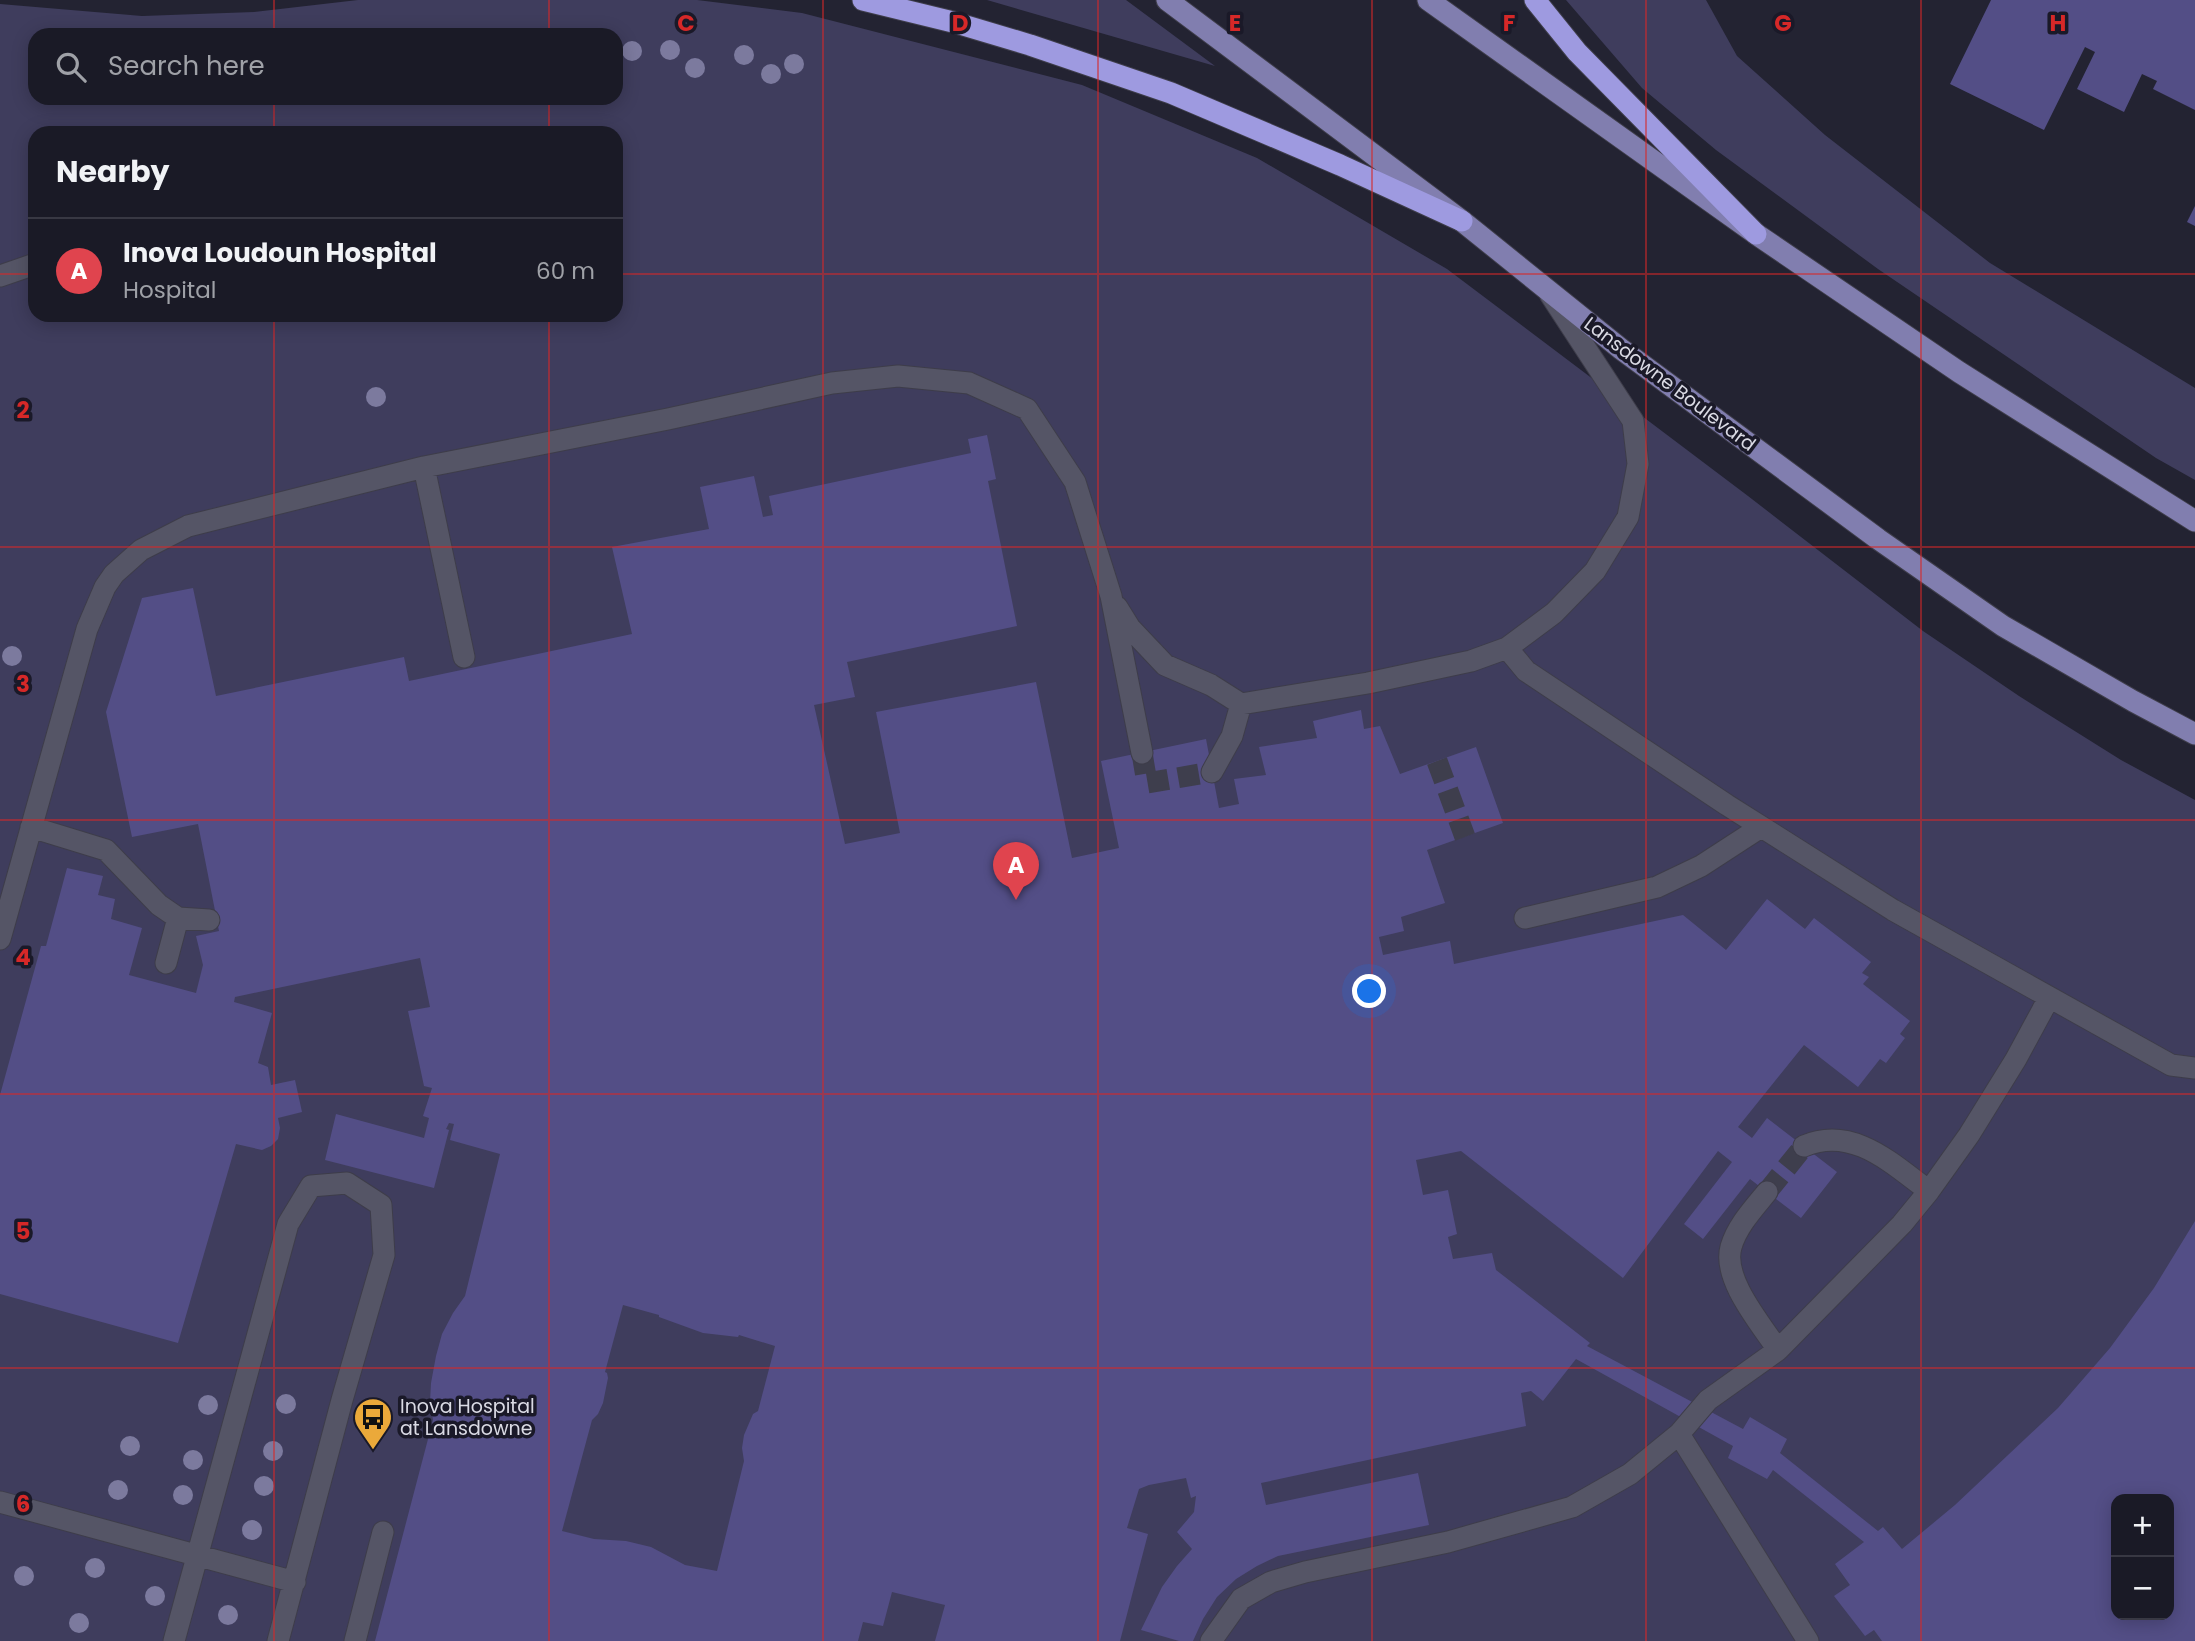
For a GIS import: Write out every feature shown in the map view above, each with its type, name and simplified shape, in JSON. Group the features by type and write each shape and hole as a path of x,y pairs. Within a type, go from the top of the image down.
{"highway":[{"path":"863,0 953,22 1030,45 1171,93 1340,165 1462,221"},
{"path":"1535,0 1577,52 1756,234"}],"main road":[{"name":"Lansdowne Boulevard","path":"1167,0 1462,221 1654,374 1878,539 2003,626 2195,734"},
{"path":"1428,0 1756,234 1959,372 2195,521"}],"lane":[{"path":"0,276 28,266"},
{"path":"1111,596 1130,628 1165,664 1211,685 1241,704 1368,683 1471,661 1507,648 1554,613 1595,570 1628,517 1639,464 1633,421 1547,289"},
{"path":"0,939 87,629 114,573 141,550 188,526 424,467 832,383 898,376 969,383 1027,409 1075,482 1111,596 1142,753"},
{"path":"424,467 464,657"},
{"path":"1507,648 1526,671 1761,827 1893,910 2171,1065 2195,1068"},
{"path":"1212,772 1232,736 1241,704"},
{"path":"31,827 106,850 159,905 178,918 209,920"},
{"path":"1525,918 1657,887 1701,866 1761,827"},
{"path":"166,963 178,918"},
{"path":"1211,1641 1241,1599 1271,1582 1305,1572 1448,1542 1572,1507 1630,1474 1679,1434 1708,1400 1778,1350 1890,1237 1929,1191 1969,1135 2016,1059 2049,998"},
{"path":"1804,1146 1831,1139 1847,1141 1887,1161 1929,1191"},
{"path":"174,1641 289,1224 311,1186 347,1183 381,1205 384,1255 342,1400 278,1641"},
{"path":"1767,1192 1743,1223 1731,1248 1732,1272 1738,1289 1778,1350"},
{"path":"1679,1434 1808,1641"},
{"path":"0,1502 295,1582"},
{"path":"355,1641 383,1532"}],"shaded area":[{"path":"358,0 697,0 802,13 1082,85 1257,158 1447,269 1923,631 2121,760 2195,800 2195,1641 0,1641 0,4 142,16 254,12"},
{"path":"987,0 1126,0 1215,66"},
{"path":"1566,0 1706,0 1737,56 1825,135 1990,263 2195,388 2195,480 2156,458 1878,269 1716,150 1642,88"}],"building":[{"path":"1991,0 2195,0 2195,110 2153,89 2157,81 2142,74 2124,112 2077,89 2095,52 2085,47 2044,130 1950,84"},
{"path":"2195,206 2195,226 2187,222"},
{"path":"987,435 996,479 988,481 1017,626 847,662 855,697 814,705 845,844 900,833 876,712 1036,682 1072,858 1119,848 1101,761 1206,739 1219,808 1239,804 1234,779 1266,775 1259,747 1317,738 1313,721 1361,710 1364,729 1380,726 1400,774 1476,747 1503,823 1427,850 1445,903 1401,917 1404,931 1379,937 1383,955 1450,941 1454,964 1683,915 1726,950 1767,899 1805,929 1814,918 1871,962 1862,973 1869,977 1863,984 1910,1021 1900,1034 1905,1038 1886,1063 1880,1059 1858,1087 1804,1045 1738,1127 1752,1138 1767,1118 1837,1172 1801,1218 1750,1179 1703,1239 1684,1224 1732,1162 1718,1151 1623,1278 1461,1151 1416,1160 1423,1195 1448,1190 1457,1234 1448,1237 1453,1259 1492,1253 1496,1270 1590,1343 1587,1346 1743,1429 1750,1417 1787,1439 1780,1453 1878,1531 1883,1527 1902,1549 1955,1505 2058,1408 2110,1348 2154,1288 2195,1221 2195,1641 1882,1641 1874,1630 1865,1636 1834,1596 1850,1585 1835,1564 1864,1542 1773,1470 1767,1479 1728,1458 1733,1446 1576,1359 1543,1401 1531,1391 1521,1393 1526,1426 1261,1483 1266,1505 1418,1473 1429,1525 1278,1556 1257,1566 1236,1579 1217,1597 1193,1641 1179,1641 1141,1630 1162,1587 1192,1549 1177,1532 1194,1512 1196,1496 1191,1498 1186,1478 1139,1489 1127,1528 1148,1534 1120,1641 935,1641 945,1605 892,1592 883,1626 863,1622 858,1641 375,1641 433,1420 430,1402 436,1356 442,1334 465,1296 500,1154 450,1140 454,1124 449,1123 434,1188 325,1160 336,1114 424,1138 429,1118 423,1116 432,1088 424,1086 408,1011 430,1007 420,958 235,997 234,1002 272,1013 258,1063 268,1067 271,1085 295,1080 302,1112 278,1118 278,1139 271,1146 262,1150 236,1144 178,1343 0,1294 0,1095 41,946 46,946 67,868 103,876 98,895 115,899 111,919 142,928 129,975 196,993 203,965 196,936 219,931 198,824 132,837 106,712 142,598 193,588 216,696 404,657 409,681 632,634 612,547 709,529 700,487 754,476 763,517 773,515 769,496 971,453 968,439","holes":["623,1305 659,1315 703,1333 739,1335 775,1346 758,1411 753,1414 744,1435 744,1461 717,1571 685,1565 651,1547 626,1541 594,1539 562,1531 592,1420 603,1403 608,1378 605,1372"]}],"tunnel":[{"path":"1142,753 1147,783 1212,772"},
{"path":"1437,761 1465,837"},
{"path":"1767,1192 1804,1146"}],"place":[{"name":"Inova Loudoun Hospital","path":"1016,900"},
{"name":"Inova Hospital at Lansdowne","path":"373,1451"}]}
